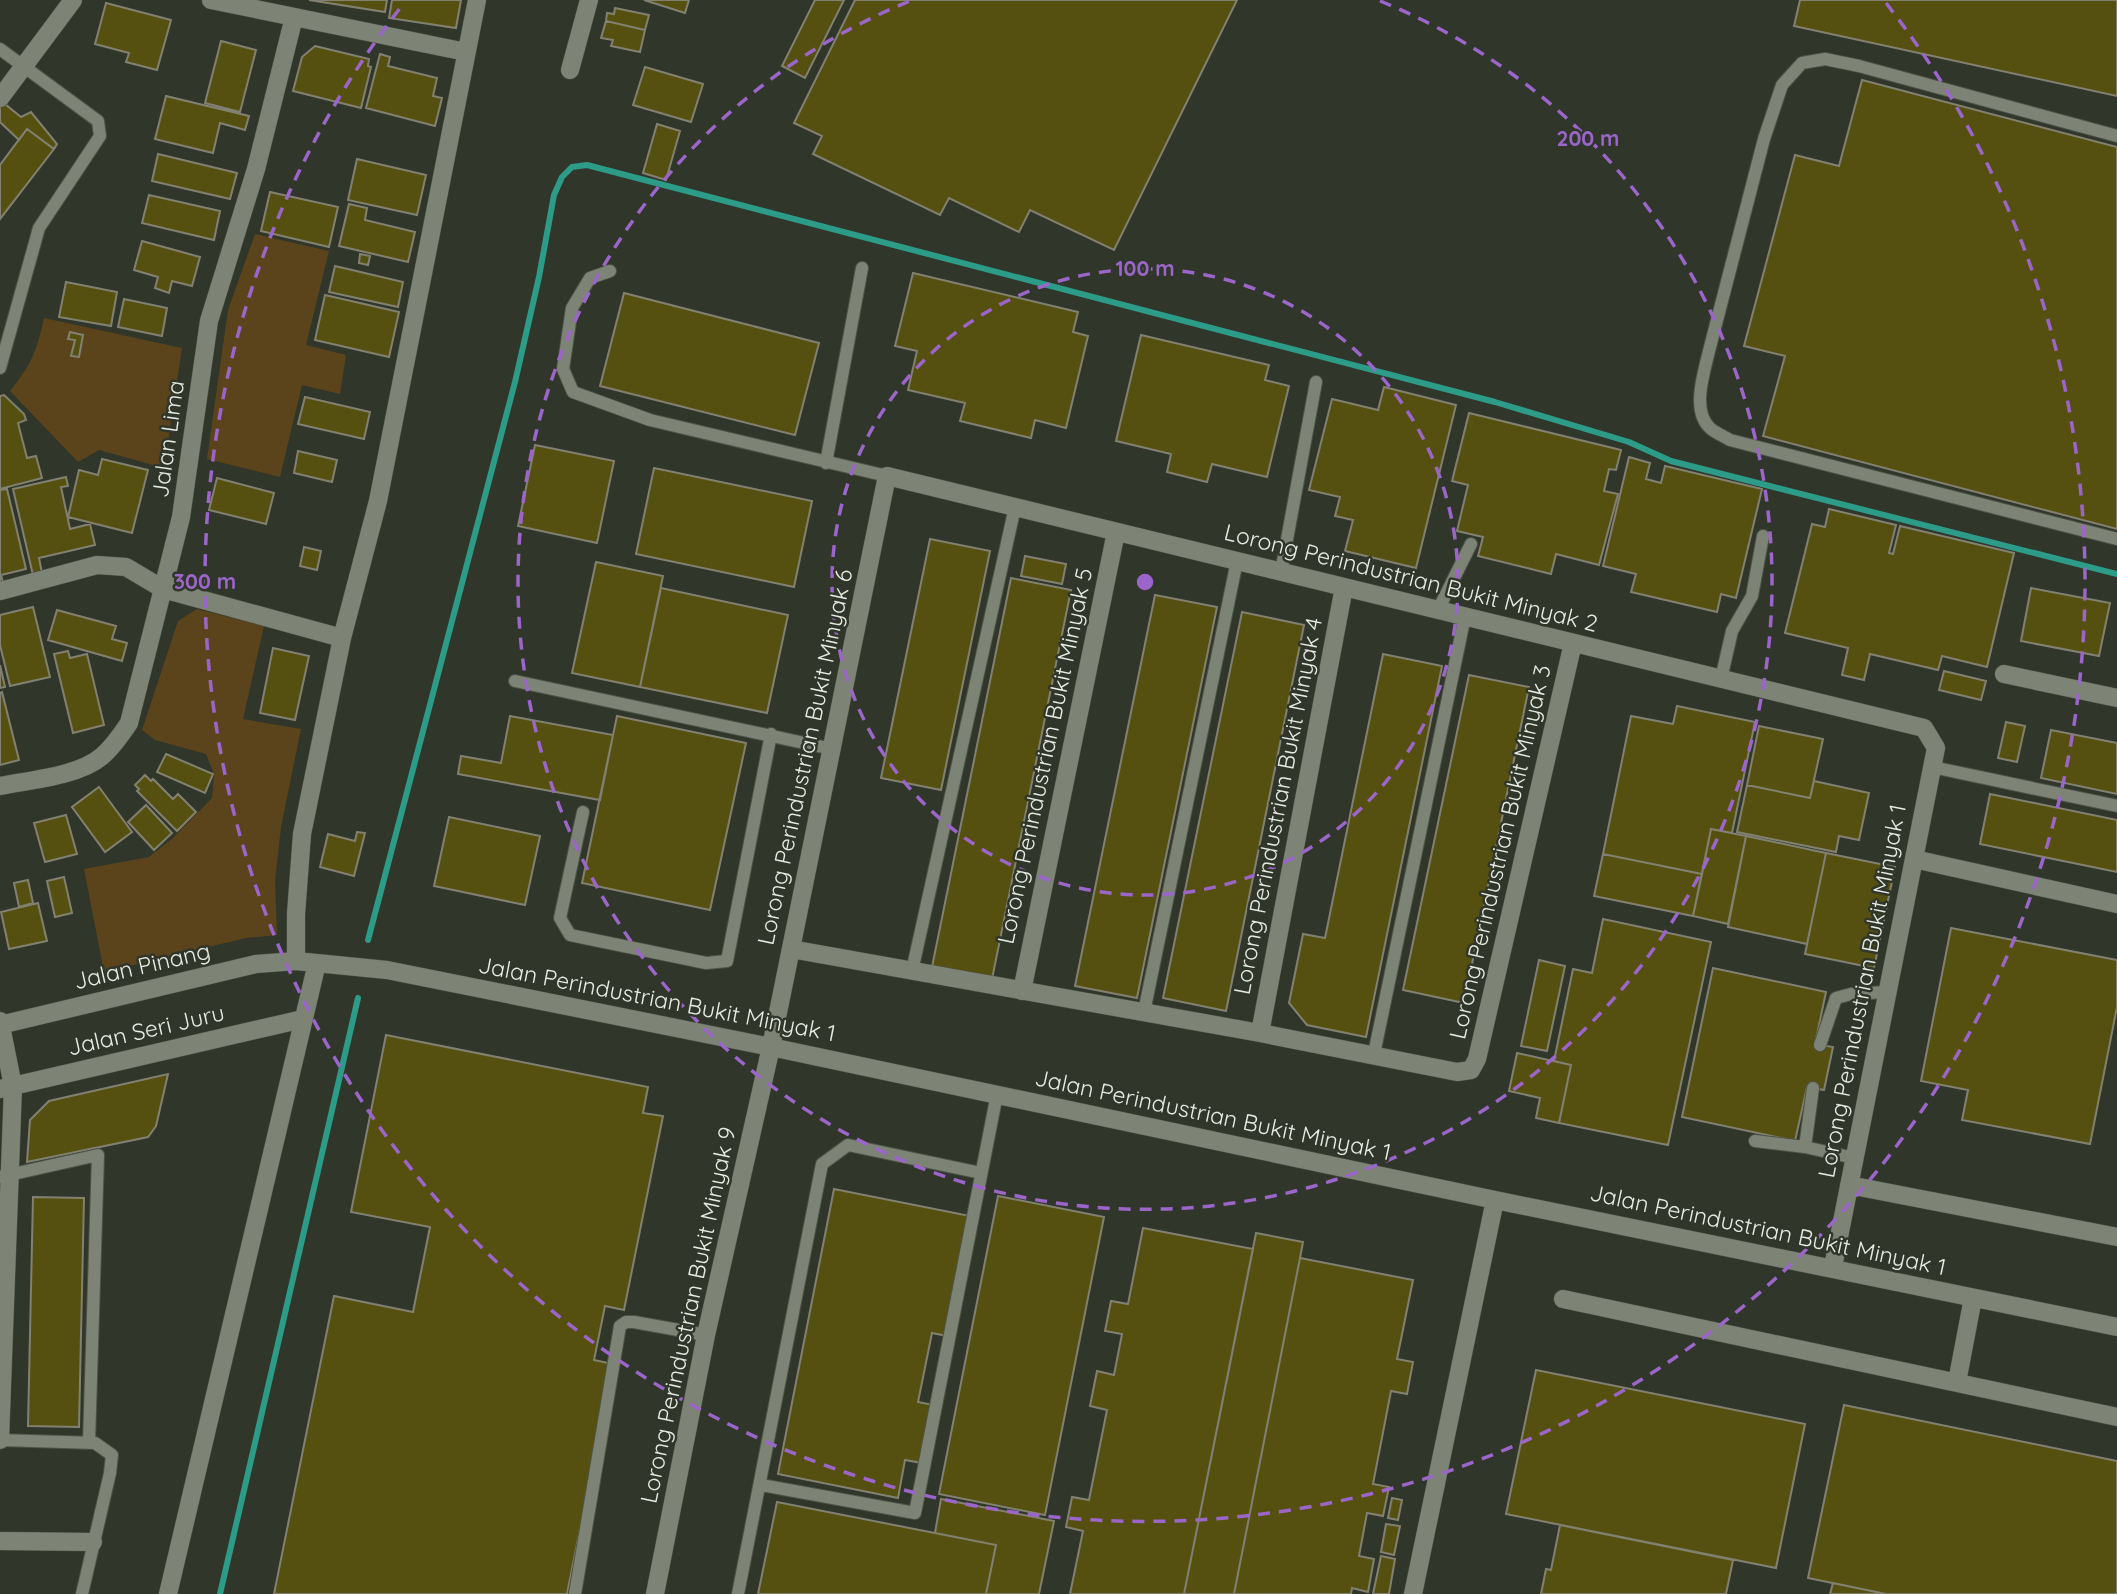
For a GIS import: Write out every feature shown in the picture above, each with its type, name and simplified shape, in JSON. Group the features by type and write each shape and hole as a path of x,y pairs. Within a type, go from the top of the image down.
{"street":[{"path":"0,98 72,0"},
{"path":"211,0 288,11 466,52"},
{"path":"296,961 296,914 302,834 342,638 378,501 477,0"},
{"path":"569,71 589,0"},
{"name":"Jalan Lima","path":"0,786 84,768 102,757 129,723 183,505 209,321 256,169 288,11"},
{"name":"Lorong Perindustrian Bukit Minyak 2","path":"887,476 1924,728"},
{"name":"Lorong Perindustrian Bukit Minyak 6","path":"771,1047 887,476"},
{"name":"Lorong Perindustrian Bukit Minyak 5","path":"1022,991 1116,532"},
{"path":"0,591 97,565 126,567 163,589 342,638"},
{"name":"Lorong Perindustrian Bukit Minyak 4","path":"1260,1033 1344,587"},
{"name":"Lorong Perindustrian Bukit Minyak 3","path":"1374,1054 1457,1072 1471,1070 1478,1059 1573,643"},
{"path":"2004,674 2117,698"},
{"name":"Lorong Perindustrian Bukit Minyak 1","path":"1833,1267 1936,748 1924,728"},
{"path":"1914,859 2117,904"},
{"path":"791,949 1374,1054"},
{"name":"Jalan Perindustrian Bukit Minyak 1","path":"296,961 387,970 771,1047 2117,1327"},
{"name":"Jalan Pinang","path":"0,1023 256,964 296,961"},
{"path":"168,1594 317,963"},
{"name":"Jalan Seri Juru","path":"6,1087 303,1018"},
{"path":"0,1023 6,1087 0,1440"},
{"name":"Lorong Perindustrian Bukit Minyak 9","path":"655,1594 706,1335 771,1047"},
{"path":"1849,1185 2117,1237"},
{"path":"1413,1594 1494,1199"},
{"path":"1957,1382 1973,1298"},
{"path":"1563,1299 2117,1417"},
{"path":"0,1541 93,1542"}],"lane":[{"path":"0,48 98,121 100,136 38,228 0,368"},
{"path":"2117,136 1859,66 1825,59 1802,63 1782,85 1765,139 1709,351 1702,385 1701,415 1710,429 1730,440 2117,539"},
{"path":"826,463 862,268"},
{"path":"610,271 590,278 572,308 563,369 573,393 650,420 887,476"},
{"path":"1281,572 1315,382"},
{"path":"912,971 1015,507"},
{"path":"1721,679 1732,631 1752,596 1763,536"},
{"path":"1438,610 1471,544"},
{"path":"1144,1012 1237,561"},
{"path":"1374,1054 1465,616"},
{"path":"515,681 832,748"},
{"path":"583,812 560,918 570,935 706,963 727,961 771,734"},
{"path":"1932,766 2117,806"},
{"path":"1820,1045 1836,998 1851,994 1887,992"},
{"path":"1805,1147 1813,1088"},
{"path":"761,1485 915,1513 997,1094"},
{"path":"1755,1141 1805,1147 1854,1158"},
{"path":"738,1594 822,1164 848,1145 981,1173"},
{"path":"5,1176 98,1155 89,1442"},
{"path":"575,1594 620,1326 626,1322 635,1322 706,1335"},
{"path":"0,1440 89,1442 112,1455 82,1594"}],"shaded area":[{"path":"255,234 329,251 306,345 346,355 340,394 302,385 280,477 207,459 228,310"},
{"path":"44,318 182,348 164,468 99,450 78,462 10,391 32,357"},
{"path":"197,609 264,626 243,719 301,729 281,827 275,881 277,935 246,938 104,972 84,869 149,857 173,838 212,798 214,774 206,754 155,740 142,730 178,621"}],"building":[{"path":"309,0 387,0 385,12"},
{"path":"392,0 461,0 456,28 389,18"},
{"path":"644,0 689,0 685,13"},
{"path":"815,0 844,0 805,78 782,66"},
{"path":"855,0 1237,0 1114,250 1030,210 1019,232 949,198 940,215 813,154 822,136 794,123"},
{"path":"1800,0 2117,0 2117,96 1794,26"},
{"path":"106,3 171,20 157,70 126,62 129,53 95,44"},
{"path":"615,8 649,15 645,30 606,21 607,13 614,14"},
{"path":"606,21 645,30 640,52 611,46 613,40 601,38"},
{"path":"221,41 256,50 240,112 205,103"},
{"path":"315,46 369,59 368,66 371,67 361,108 293,91 302,57"},
{"path":"380,54 390,57 388,66 437,78 433,96 442,98 435,126 366,108"},
{"path":"645,67 703,84 691,122 633,105"},
{"path":"1862,80 2117,147 2117,529 1763,436 1785,356 1744,346 1795,155 1839,166"},
{"path":"166,96 249,116 245,130 220,123 213,153 155,139"},
{"path":"0,100 21,117 31,112 57,144 54,149 27,129 19,140 0,122"},
{"path":"657,124 680,131 666,180 643,173"},
{"path":"27,129 54,149 0,219 0,165"},
{"path":"158,154 237,173 230,199 152,181"},
{"path":"357,159 426,175 417,215 348,200"},
{"path":"270,192 338,207 329,247 261,231"},
{"path":"149,195 220,211 214,240 142,223"},
{"path":"349,204 367,208 365,220 415,232 408,262 339,246"},
{"path":"142,241 200,257 192,286 172,281 169,293 155,288 158,277 134,270"},
{"path":"360,254 370,256 368,265 359,263"},
{"path":"335,266 403,282 398,307 329,292"},
{"path":"913,273 1078,312 1073,332 1088,336 1066,428 1035,420 1031,438 960,421 965,403 908,390 917,351 895,346"},
{"path":"66,282 117,292 111,326 59,317"},
{"path":"624,293 819,343 795,435 600,386"},
{"path":"325,295 399,312 389,357 315,340"},
{"path":"124,299 167,308 162,336 118,327"},
{"path":"70,332 83,335 79,357 71,356 75,340 68,339"},
{"path":"1141,335 1269,365 1265,380 1289,386 1267,477 1212,464 1207,482 1167,472 1171,454 1116,441"},
{"path":"1384,387 1456,405 1416,568 1345,551 1353,520 1335,516 1340,497 1309,490 1332,399 1378,410"},
{"path":"4,395 24,414 26,420 18,423 27,458 36,456 42,478 0,489 0,396"},
{"path":"305,397 370,412 364,439 298,424"},
{"path":"1469,413 1621,450 1616,470 1609,469 1604,491 1618,494 1599,565 1556,554 1551,574 1478,556 1483,537 1457,531 1468,485 1452,481"},
{"path":"535,445 614,461 597,543 518,526"},
{"path":"298,451 337,460 332,482 294,473"},
{"path":"1629,457 1650,463 1646,479 1661,483 1665,466 1762,489 1736,598 1721,594 1717,612 1631,592 1636,574 1603,566"},
{"path":"102,459 148,470 132,533 68,517 79,470 98,475"},
{"path":"654,468 812,501 794,587 636,554"},
{"path":"66,477 68,486 61,487 70,529 90,524 95,545 39,558 42,573 33,575 13,489"},
{"path":"217,478 274,493 266,524 209,510"},
{"path":"7,489 26,569 1,575 4,586 0,587 0,490"},
{"path":"1829,509 1896,525 1889,553 1893,554 1900,526 2014,553 1987,667 1942,656 1938,670 1870,654 1864,680 1842,675 1848,648 1785,633 1812,524 1825,527"},
{"path":"930,539 990,551 941,790 881,778"},
{"path":"304,547 321,551 317,570 300,566"},
{"path":"1025,556 1066,564 1062,584 1021,576"},
{"path":"596,562 663,576 640,687 572,673"},
{"path":"1011,578 1071,590 992,979 932,967"},
{"path":"661,588 788,615 767,713 640,687"},
{"path":"2031,588 2110,603 2099,656 2021,641"},
{"path":"1155,595 1217,607 1137,998 1075,986"},
{"path":"33,607 50,677 10,686 0,645 0,615"},
{"path":"57,610 116,626 112,639 127,643 122,661 48,640"},
{"path":"1242,612 1304,625 1226,1011 1163,998"},
{"path":"273,648 309,656 295,720 260,713"},
{"path":"68,651 70,658 87,654 104,725 73,733 54,654"},
{"path":"1383,654 1442,666 1366,1037 1307,1025 1289,1003 1303,934 1325,938"},
{"path":"0,665 5,687 0,688"},
{"path":"1944,671 1986,681 1981,700 1939,690"},
{"path":"1469,675 1529,687 1464,1003 1403,990"},
{"path":"2,692 19,760 0,765 0,693"},
{"path":"1677,706 1755,722 1732,833 1711,829 1702,874 1603,854 1631,716 1673,724"},
{"path":"510,716 613,735 600,800 458,774 461,756 501,763"},
{"path":"617,716 746,743 710,910 582,883"},
{"path":"2006,722 2025,726 2017,762 1998,758"},
{"path":"1759,726 1823,739 1810,798 1747,785"},
{"path":"2051,730 2117,743 2117,794 2041,778"},
{"path":"166,754 213,774 205,793 157,772"},
{"path":"145,775 151,781 153,779 173,799 178,794 196,812 177,831 137,791 139,789 135,785"},
{"path":"1814,781 1869,793 1859,840 1839,836 1836,852 1737,832 1747,785 1810,798"},
{"path":"99,787 132,832 105,852 72,807"},
{"path":"1990,794 2117,820 2117,872 1980,844"},
{"path":"146,805 172,833 154,850 128,822"},
{"path":"66,815 77,854 45,862 34,823"},
{"path":"449,817 540,836 525,905 434,886"},
{"path":"1711,829 1746,836 1728,924 1693,916"},
{"path":"357,832 365,833 354,876 320,867 328,834 355,841"},
{"path":"1746,836 1826,853 1807,944 1728,927"},
{"path":"1826,853 1895,867 1874,968 1805,954"},
{"path":"1603,854 1702,874 1693,916 1594,896"},
{"path":"64,877 72,913 55,917 47,881"},
{"path":"28,880 33,903 19,907 14,883"},
{"path":"38,903 47,941 9,949 1,912"},
{"path":"1603,919 1711,942 1668,1145 1559,1123 1571,1065 1554,1061 1573,969 1592,973"},
{"path":"1951,928 2117,960 2117,1007 2090,1144 1962,1120 1968,1090 1921,1081"},
{"path":"1539,960 1565,966 1547,1051 1521,1046"},
{"path":"1713,968 1826,992 1815,1044 1833,1047 1824,1090 1807,1087 1795,1141 1682,1117"},
{"path":"386,1035 648,1087 643,1113 663,1116 624,1310 605,1306 594,1360 613,1364 567,1594 274,1594 334,1296 413,1312 430,1227 351,1212"},
{"path":"1517,1053 1571,1065 1559,1123 1536,1118 1540,1098 1509,1091"},
{"path":"168,1074 156,1126 148,1137 27,1162 30,1120 49,1101"},
{"path":"834,1189 970,1216 947,1336 932,1333 918,1402 933,1405 922,1463 905,1460 898,1498 778,1474"},
{"path":"998,1196 1104,1217 1045,1515 939,1494"},
{"path":"33,1197 84,1198 79,1427 28,1426"},
{"path":"1143,1228 1253,1249 1184,1594 1070,1594 1083,1531 1066,1527 1072,1497 1089,1500 1107,1410 1090,1406 1097,1371 1114,1375 1122,1334 1105,1331 1111,1301 1128,1304"},
{"path":"1256,1233 1303,1242 1234,1594 1184,1594"},
{"path":"1300,1258 1413,1280 1397,1359 1413,1362 1407,1394 1391,1391 1373,1484 1389,1487 1383,1516 1367,1513 1359,1556 1374,1559 1368,1592 1352,1588 1351,1594 1234,1594"},
{"path":"1536,1370 1805,1424 1776,1568 1506,1514"},
{"path":"1844,1405 2117,1461 2117,1594 1886,1594 1808,1578"},
{"path":"1392,1498 1402,1500 1398,1520 1388,1518"},
{"path":"941,1499 1054,1521 1039,1594 986,1594 996,1545 935,1533"},
{"path":"777,1502 996,1545 986,1594 758,1594"},
{"path":"1386,1524 1400,1526 1394,1555 1381,1552"},
{"path":"1560,1525 1733,1560 1726,1594 1541,1594 1546,1569 1551,1570"},
{"path":"1381,1556 1395,1559 1389,1594 1373,1594"},
{"path":"1833,1583 1886,1594 1830,1594"}],"waterway":[{"path":"368,940 515,382 554,195 562,177 572,167 587,165 1495,402 1629,442 1671,461 2117,574"},
{"path":"220,1594 358,998"}]}
